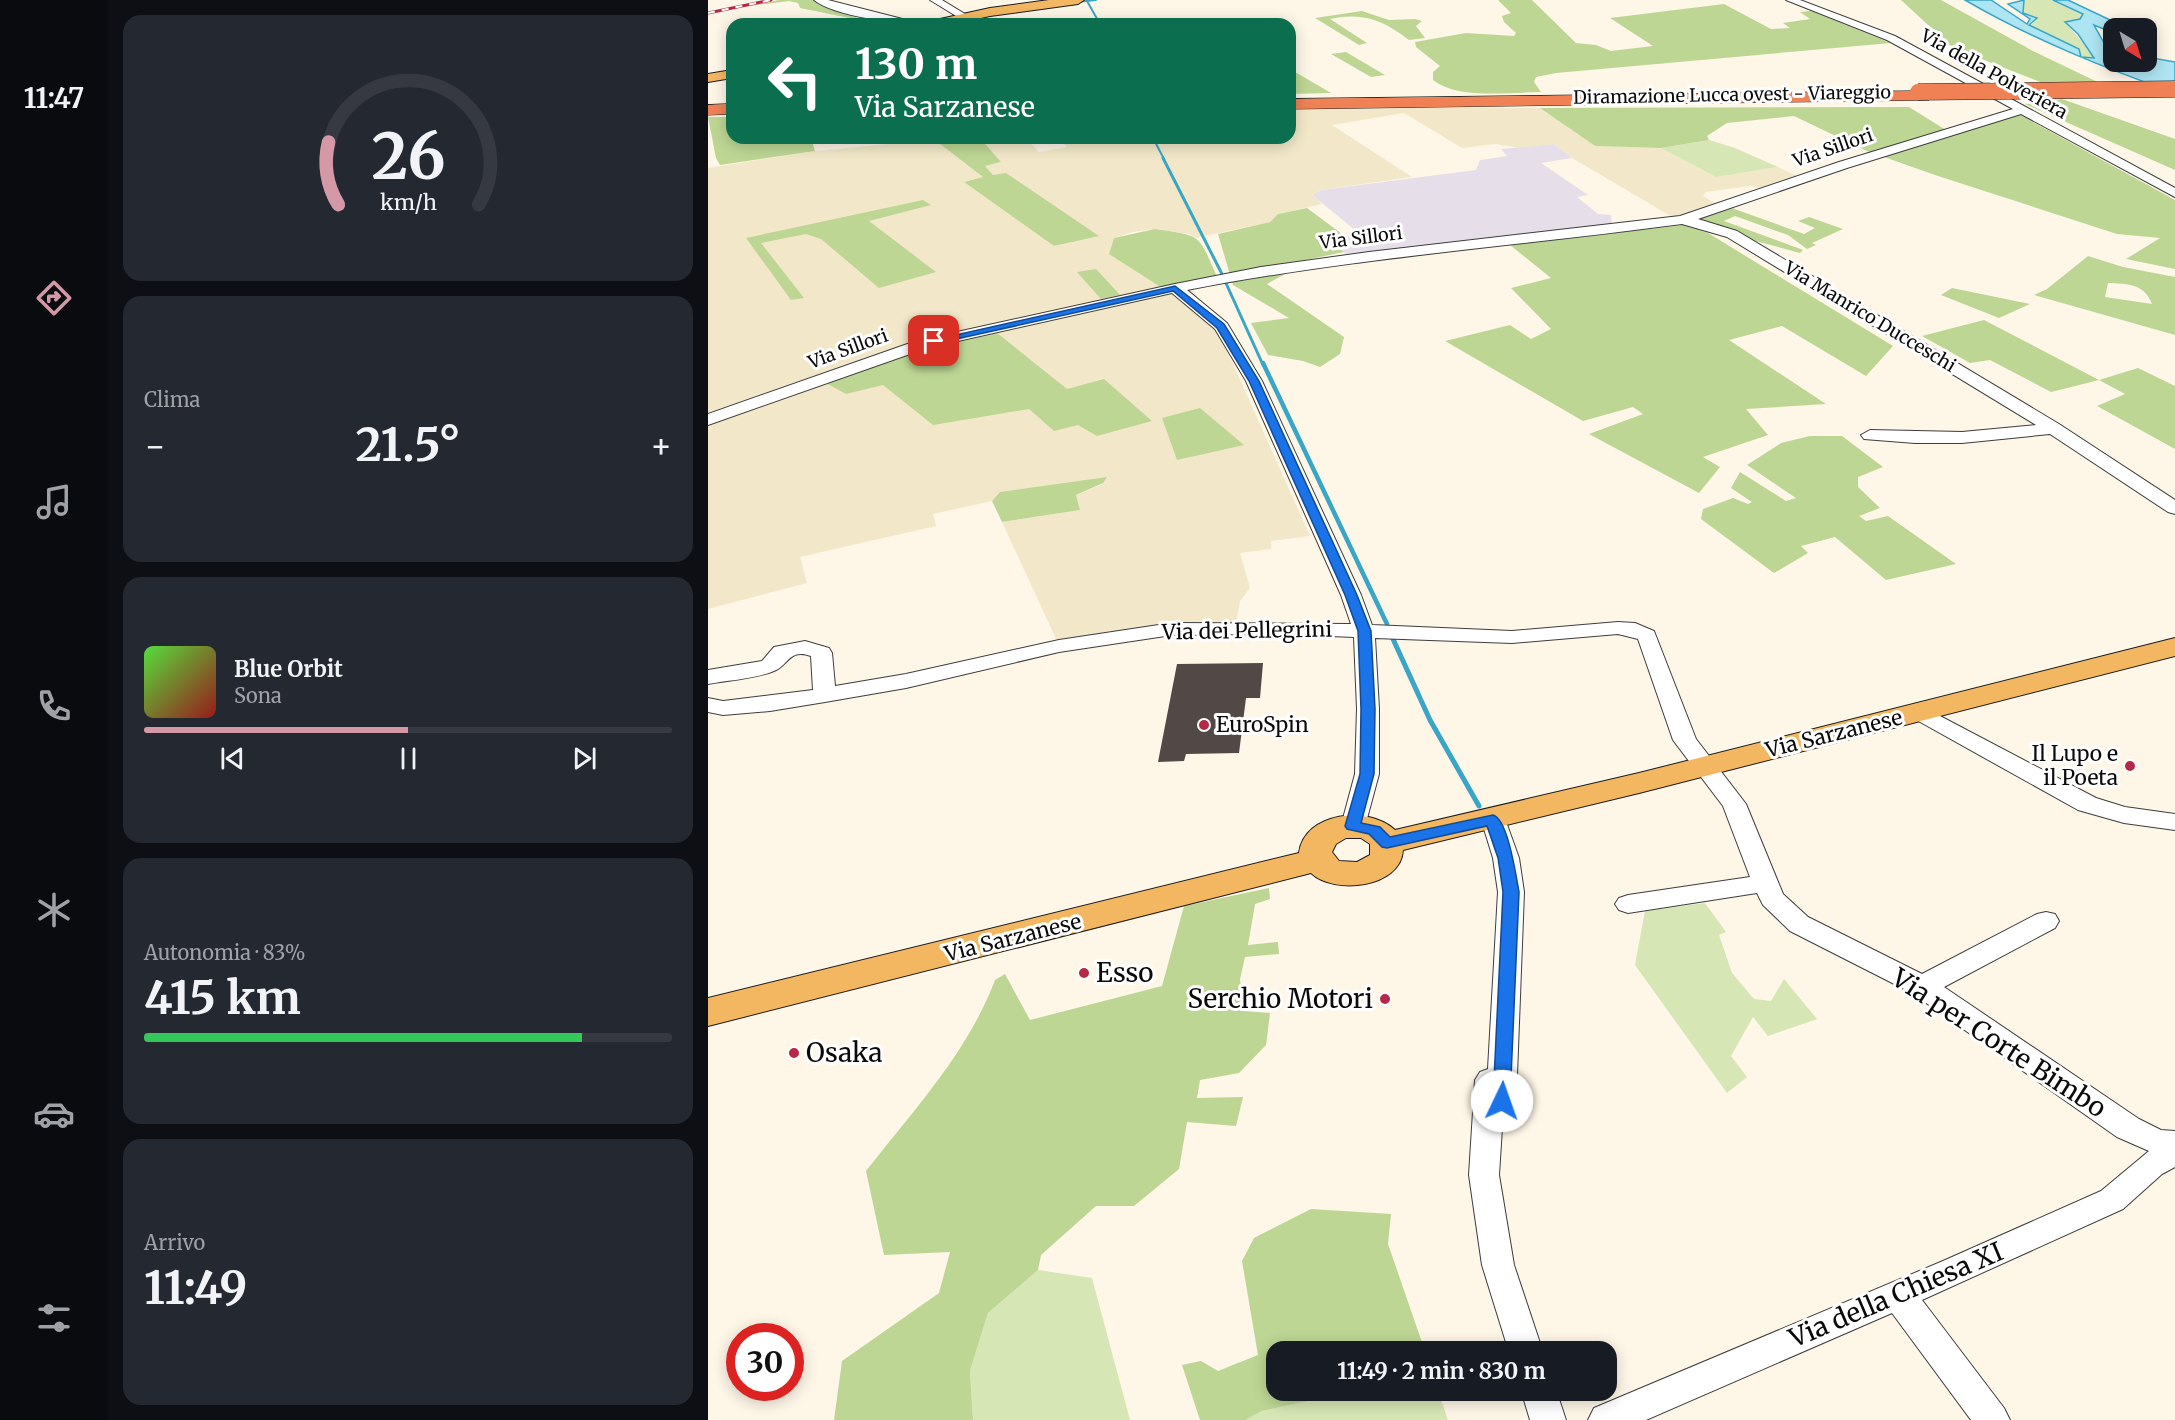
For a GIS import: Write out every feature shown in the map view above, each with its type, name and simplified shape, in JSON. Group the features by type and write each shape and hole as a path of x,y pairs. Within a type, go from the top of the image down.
{"highway":[{"name":"Diramazione Lucca ovest - Viareggio","path":"1296,102 2175,91"},
{"path":"708,108 726,108"}],"main road":[{"path":"961,18 1078,0"},
{"path":"708,78 726,75"},
{"name":"Via Sarzanese","path":"1387,843 1704,767 2175,647"},
{"path":"1353,826 1374,830 1387,843 1386,859 1379,866 1358,874 1333,872 1317,860 1315,852 1322,837 1341,827 1353,826"},
{"name":"Via Sarzanese","path":"708,1012 1317,860"}],"street":[{"path":"819,0 837,7 889,18"},
{"path":"935,0 965,17"},
{"name":"Via della Polveriera","path":"1791,0 1891,38 2175,192"},
{"name":"Via Sillori","path":"708,420 921,344 1175,288 1251,273 1370,256 1682,220 1843,165 2022,110"},
{"name":"Via Manrico Ducceschi","path":"1682,220 1707,225 1732,234 2052,428 2175,508"},
{"path":"1175,288 1221,326 1254,381 1351,595 1364,631 1368,709 1367,774 1353,826"},
{"path":"1870,435 1903,438 1977,436 2052,428"},
{"name":"Via dei Pellegrini","path":"708,705 723,708 770,704 825,695 906,681 1059,646 1172,629 1364,631 1512,637 1618,628 1640,630 1647,635 1685,740 1704,767"},
{"path":"708,677 769,666 782,652 805,647 821,653 825,695"},
{"path":"1921,713 2087,804 2124,815 2175,822"},
{"name":"Via per Corte Bimbo","path":"1704,767 1734,804 1772,899 1799,924 1922,986 2128,1128 2157,1142 2175,1143"},
{"path":"1493,819 1506,858 1511,892 1496,1089 1484,1175 1498,1265 1522,1341"},
{"path":"1628,904 1767,883"},
{"path":"1922,986 2046,921"},
{"name":"Via della Chiesa XI","path":"1606,1420 2112,1200 2151,1165 2175,1152"},
{"path":"1898,1295 1992,1420"},
{"path":"1542,1401 1548,1420"}],"shaded area":[{"path":"1296,106 1540,108 1595,146 1661,148 1716,177 1778,167 1797,176 1763,189 1750,186 1706,192 1703,196 1718,205 1674,218 1572,158 1554,144 1518,148 1496,144 1462,148 1404,113 1332,125 1412,177 1320,190 1312,195 1322,204 1278,214 1270,222 1196,238 1189,234 1155,229 1133,232 1114,238 1109,253 1162,288 1189,282 1229,355 1310,536 1271,541 1271,549 1240,553 1250,588 1240,601 1236,624 1057,641 1002,522 1080,510 1076,495 1103,484 1000,492 992,501 933,514 936,526 800,557 807,583 708,609 708,168 815,151 889,144 940,144 983,177 964,182 1054,246 1098,235 993,175 984,166 1001,162 985,144 1032,144 1039,152 1067,147 1064,144 1296,144"},
{"path":"1554,144 1572,158 1541,163 1588,195 1577,197 1598,214 1611,215 1612,227 1349,256 1325,240 1360,234 1312,195 1321,190 1476,170 1480,160 1507,156 1501,149"}],"green space":[{"path":"779,0 813,0 865,17 850,18 800,8 798,3 789,1 749,6"},
{"path":"1498,0 1532,0 1576,43 1596,45 1611,51 1653,46 1610,18 1724,4 1771,29 1790,28 1783,23 1810,19 1800,12 1811,11 1891,43 1556,73 1536,77 1534,82 1541,92 1470,93 1444,86 1433,80 1433,72 1440,66 1416,47 1415,42 1466,33 1514,36 1516,33 1504,22 1502,16 1511,13"},
{"path":"1901,0 1941,0 2035,52 2108,87 2053,87 1953,48"},
{"path":"2024,0 2053,0 2084,14 2080,19 2065,22 2096,58 2080,57 2079,49 2029,25 2034,23 2023,13"},
{"path":"1362,11 1389,20 1422,21 1416,26 1425,38 1409,40 1390,27 1363,17 1330,19 1367,43 1359,45 1315,18"},
{"path":"1346,52 1385,75 1371,77 1331,54"},
{"path":"1296,73 1331,93 1296,94"},
{"path":"2062,99 2175,139 2175,170 2025,104"},
{"path":"1909,107 1946,130 2011,110 2175,200 2175,269 2126,259 2160,238 2117,234 1935,175 1867,151 1794,116 1727,123 1707,136 1709,140 1661,148 1595,146 1540,108"},
{"path":"708,117 726,117 726,144 813,144 815,151 720,165 716,158"},
{"path":"1709,140 1735,148 1778,167 1716,177 1661,148"},
{"path":"940,144 985,144 1001,162 985,166 993,175 1006,173 1099,236 1054,246 964,182 983,177"},
{"path":"923,200 931,205 869,221 936,272 879,288 821,239 806,234 761,243 804,298 791,300 746,238"},
{"path":"1729,207 1804,234 1815,228 1798,221 1809,217 1843,229 1812,243 1816,245 1807,249 1788,235 1735,216 1724,221 1803,250 1800,253 1752,240 1695,219"},
{"path":"1307,208 1346,237 1326,240 1344,252 1281,265 1285,274 1267,284 1344,337 1340,354 1320,367 1303,361 1268,355 1251,323 1289,318 1233,285 1218,234 1270,222 1278,214"},
{"path":"1684,225 1708,233 1893,346 1866,376 1782,326 1729,340 1826,404 1746,409 1768,435 1703,457 1720,467 1699,493 1589,434 1643,414 1633,407 1583,421 1445,341 1510,325 1531,339 1551,329 1511,288 1551,278 1510,245"},
{"path":"1155,229 1182,233 1196,239 1206,252 1217,277 1162,288 1109,254 1114,238"},
{"path":"2088,256 2123,267 2175,277 2175,335 2034,295 2047,289","holes":["2108,283 2140,288 2152,304 2105,297"]},
{"path":"1096,269 1120,295 1101,299 1077,272"},
{"path":"1952,288 2030,304 1999,318 1941,295"},
{"path":"1984,320 2099,380 2051,392 1990,360 1970,363 1922,336"},
{"path":"997,333 1067,389 1104,379 1152,421 1097,436 1078,425 1054,431 1029,409 933,425 883,385 846,394 824,382 882,360"},
{"path":"2138,368 2175,386 2175,449 2097,406 2125,394 2099,380"},
{"path":"1200,408 1244,445 1177,460 1162,418"},
{"path":"1810,436 1842,436 1883,467 1858,477 1858,487 1880,508 1859,516 1866,521 1888,516 1956,564 1886,580 1835,537 1801,546 1808,553 1774,573 1701,519 1703,509 1733,498 1748,504 1752,502 1731,488 1740,472 1786,501 1796,498 1747,465 1781,443"},
{"path":"1107,477 1103,483 1076,495 1080,510 1002,522 992,501 1000,492"},
{"path":"1269,888 1270,899 1255,904 1248,945 1278,942 1279,954 1245,957 1240,979 1243,1011 1270,1013 1266,1045 1239,1073 1200,1080 1197,1098 1243,1097 1236,1126 1187,1122 1179,1169 1134,1206 1096,1206 1041,1255 1038,1270 988,1313 970,1371 973,1420 834,1420 842,1361 939,1293 950,1252 884,1255 866,1171 955,1056 984,1006 995,980 1005,974 1030,1020 1162,986 1184,906"},
{"path":"1705,903 1726,932 1719,935 1732,973 1754,999 1771,1001 1784,979 1817,1019 1768,1036 1753,1017 1731,1056 1747,1077 1727,1093 1635,965 1645,911"},
{"path":"1311,1209 1391,1214 1388,1244 1422,1341 1266,1341 1266,1401 1308,1401 1262,1411 1245,1420 1200,1420 1182,1365 1201,1361 1218,1371 1258,1355 1242,1261 1254,1238"},
{"path":"1038,1270 1092,1278 1130,1420 973,1420 970,1371 988,1313"},
{"path":"1305,1401 1441,1401 1448,1420 1245,1420 1262,1411"}],"water":[{"path":"1965,0 1991,0 2027,24 2030,19 2008,4 2024,0 2023,13 2037,18 2029,25 2079,49 2081,57 2042,40"},
{"path":"2053,0 2068,0 2106,18 2103,18 2103,29 2094,25 2103,41 2103,66 2081,57 2094,58 2078,34 2065,22 2080,19 2083,14"},
{"path":"2157,59 2175,62 2175,93 2118,72 2157,72"}],"building":[{"name":"EuroSpin","path":"1263,663 1260,698 1246,698 1239,753 1186,754 1184,761 1158,762 1177,664"}],"waterway":[{"path":"1076,2 1096,0"},
{"path":"1087,1 1097,18"},
{"path":"1156,144 1164,159"},
{"path":"1163,158 1223,276"},
{"path":"1225,281 1263,365"},
{"path":"1263,363 1387,624"},
{"path":"1393,639 1430,720 1479,806"}],"railway":[{"path":"708,13 771,0"}],"place":[{"name":"EuroSpin","path":"1204,725"},
{"name":"Il Lupo e il Poeta","path":"2130,766"},
{"name":"Esso","path":"1084,973"},
{"name":"Serchio Motori","path":"1385,999"},
{"name":"Osaka","path":"794,1053"}],"route":[{"path":"934,341 1025,323 1175,288 1221,326 1254,381 1351,595 1364,631 1368,709 1367,774 1353,826 1374,830 1383,836 1387,843 1493,819 1506,858 1511,892 1502,1101"}]}
